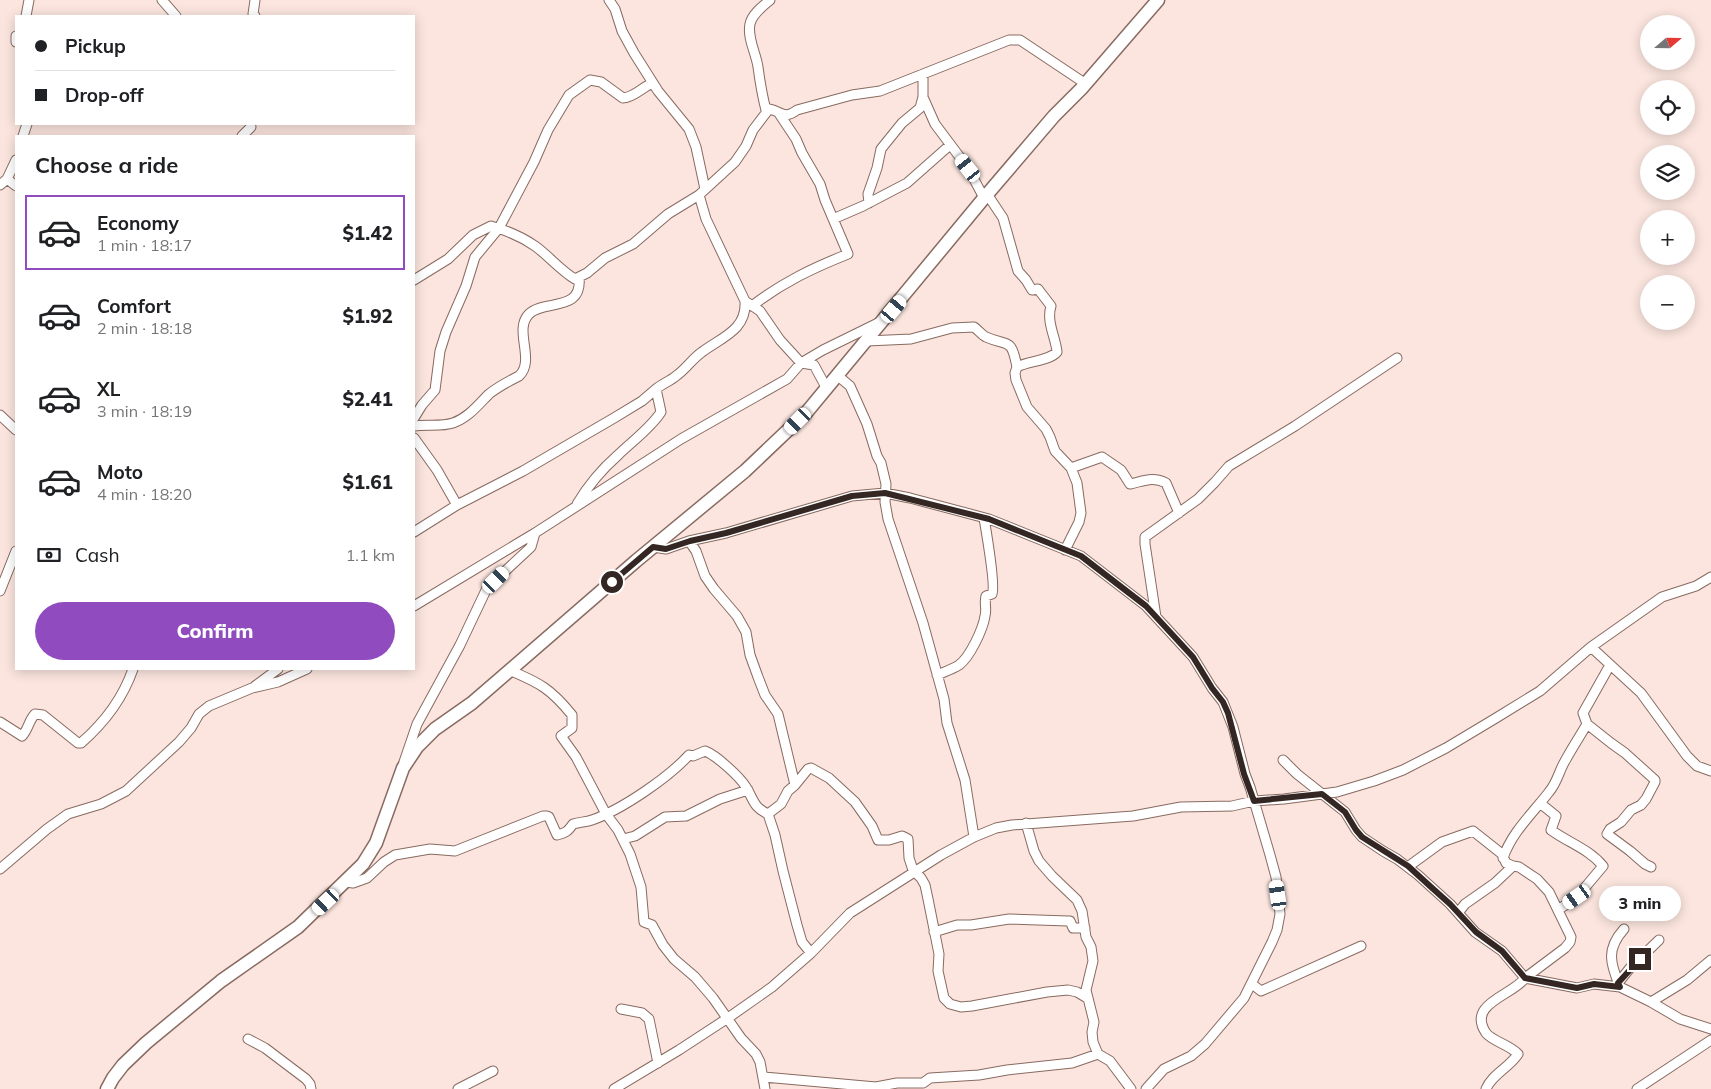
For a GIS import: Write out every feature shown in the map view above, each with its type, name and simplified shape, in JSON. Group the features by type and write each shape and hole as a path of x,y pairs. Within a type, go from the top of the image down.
{"street":[{"path":"26,15 29,0"},
{"path":"162,0 175,15"},
{"path":"254,15 252,7 255,0"},
{"path":"609,0 615,9 622,31 653,83 689,129 696,147 706,219 749,303 760,311 780,340 801,363 814,365 827,389"},
{"path":"766,110 760,88 758,67 750,40 750,23 756,12 770,0"},
{"path":"403,768 417,747 435,729 472,703 770,449 806,413 985,196 1054,116 1086,84 1158,0"},
{"path":"415,279 448,259 473,235 491,226 534,245 575,279 605,258 633,244 668,214 702,192 735,162 766,110 770,108 786,116 798,110 844,97 880,91 1009,40 1020,40 1086,84"},
{"path":"869,203 868,194 881,149 902,123 920,108 923,97 923,74"},
{"path":"415,416 422,404 435,390 440,351 466,286 475,257 499,228 534,162 548,130 569,95 590,80 601,82 623,98 629,98 653,83"},
{"path":"923,97 935,124 968,168 985,196 1003,218 1018,271 1026,280 1029,288 1032,290 1038,289 1051,306 1052,333 1057,352 1053,357 1025,362 1017,367"},
{"path":"415,531 457,505 523,471 642,401 656,388 675,378 701,352 729,335 740,324 749,303 814,268 848,254 820,184 796,139 778,112"},
{"path":"833,218 869,203 907,183 950,145"},
{"path":"15,162 3,182 15,186"},
{"path":"415,426 444,425 460,420 479,406 490,394 519,376 526,365 524,320 530,313 538,309 562,304 572,298 580,285 579,277"},
{"path":"415,605 535,533 681,439 787,378 801,363 884,320"},
{"path":"867,341 911,338 952,328 974,327 984,337 1005,342 1010,346 1014,353 1017,367 1015,373 1016,380 1027,408 1046,430 1055,451 1072,468 1077,483 1081,512 1079,522 1065,550"},
{"path":"1156,617 1145,537 1198,499 1229,466 1295,426 1397,358"},
{"path":"838,376 850,386 861,409 883,468 888,519 911,587 944,699 949,729 965,780 974,837"},
{"path":"575,506 589,486 608,465 655,420 660,412 656,388"},
{"path":"0,415 15,429"},
{"path":"415,439 437,470 457,505"},
{"path":"1072,468 1102,457 1121,470 1130,484 1147,479 1162,481 1166,483 1179,514"},
{"path":"653,547 666,549 852,496 885,493 984,518 1081,556 1146,606 1193,657 1223,702 1233,727 1244,774 1274,870 1280,914 1272,942 1244,998 1205,1044 1191,1056 1164,1069 1146,1089"},
{"path":"937,675 960,664 970,652 986,613 984,602 986,596 992,594 995,589 990,569 984,518"},
{"path":"107,1089 112,1078 123,1065 146,1043 221,981 298,927 363,864 376,842 418,724 460,645 487,588 532,547 535,533"},
{"path":"690,541 696,551 705,576 737,616 746,632 750,654 765,695 778,714 794,785"},
{"path":"0,591 15,554"},
{"path":"614,1089 728,1018 772,987 811,953 850,913 941,855 974,837 996,828 1026,823 1133,816 1182,807 1232,806 1254,801 1322,794 1355,787 1390,775 1446,748 1540,691 1591,647 1662,597 1696,586 1711,577"},
{"path":"1591,647 1641,694 1687,756 1697,766 1711,771"},
{"path":"1610,665 1583,714 1587,724 1625,753 1656,782 1641,805 1631,810 1607,834 1650,867"},
{"path":"0,722 22,736 35,714 43,715 78,743 81,743 116,705 133,670"},
{"path":"252,688 277,670"},
{"path":"0,870 47,829 68,814 101,804 126,791 179,742 191,728 199,714 209,706 252,688 278,682 305,670"},
{"path":"509,670 543,685 552,692 572,715 572,728 561,736 576,757 606,814 618,830 630,854 641,887 644,922 652,925 663,945 674,959 695,977 728,1018 741,1038 756,1054 764,1076 765,1089"},
{"path":"1502,858 1510,840 1550,792 1566,758 1587,724"},
{"path":"346,882 367,878 384,862 396,855 430,849 455,851 547,816 557,835 569,831 574,824 590,821 606,814 666,776 689,756 705,751 726,766 746,786 758,809 768,814 802,942 811,953"},
{"path":"1283,760 1297,774 1345,812 1362,837 1408,866 1450,904 1476,932 1502,951 1525,978 1577,988 1594,984 1619,985 1680,1019 1711,1029"},
{"path":"768,814 781,804 788,790 811,768 821,772 855,802 872,826 878,840 889,840 902,836 908,839 909,858 913,870 924,885 939,954 938,970 944,998 950,1004 972,1006 1068,990 1077,992 1087,998"},
{"path":"623,839 635,836 665,817 686,816 720,799 748,790"},
{"path":"1540,803 1556,816 1551,830 1563,839 1585,849 1603,866 1577,897 1558,910"},
{"path":"1026,823 1039,861 1077,900 1082,911 1093,961 1086,990 1094,1022 1093,1042 1098,1054 1110,1060 1131,1089"},
{"path":"1408,866 1442,842 1473,831 1502,854 1502,858 1537,878 1549,892 1571,937 1570,942 1565,948 1525,978 1522,983 1490,1003 1482,1013 1481,1017 1486,1034 1518,1054 1492,1078 1486,1089"},
{"path":"1458,913 1465,904 1495,883 1513,866"},
{"path":"934,932 943,928 971,926 1009,919 1070,921 1073,928 1085,928"},
{"path":"1619,985 1612,968 1611,952 1618,936 1624,929"},
{"path":"1619,985 1630,968 1660,940"},
{"path":"1252,984 1261,991 1361,946"},
{"path":"1651,1002 1687,980 1711,960"},
{"path":"621,1009 642,1013 650,1019 658,1063"},
{"path":"248,1038 265,1048 306,1079 311,1089"},
{"path":"1637,1089 1711,1040"},
{"path":"764,1076 876,1087 897,1083 924,1086 930,1078 979,1075 1072,1062 1098,1054"},
{"path":"458,1089 493,1071"}],"route":[{"path":"612,582 653,547 666,549 852,496 885,493 989,519 1081,556 1146,606 1193,657 1223,702 1233,727 1244,774 1254,801 1322,794 1345,812 1362,837 1408,866 1450,904 1469,926 1510,958 1525,978 1577,988 1594,984 1620,987 1618,983 1640,959"}]}
